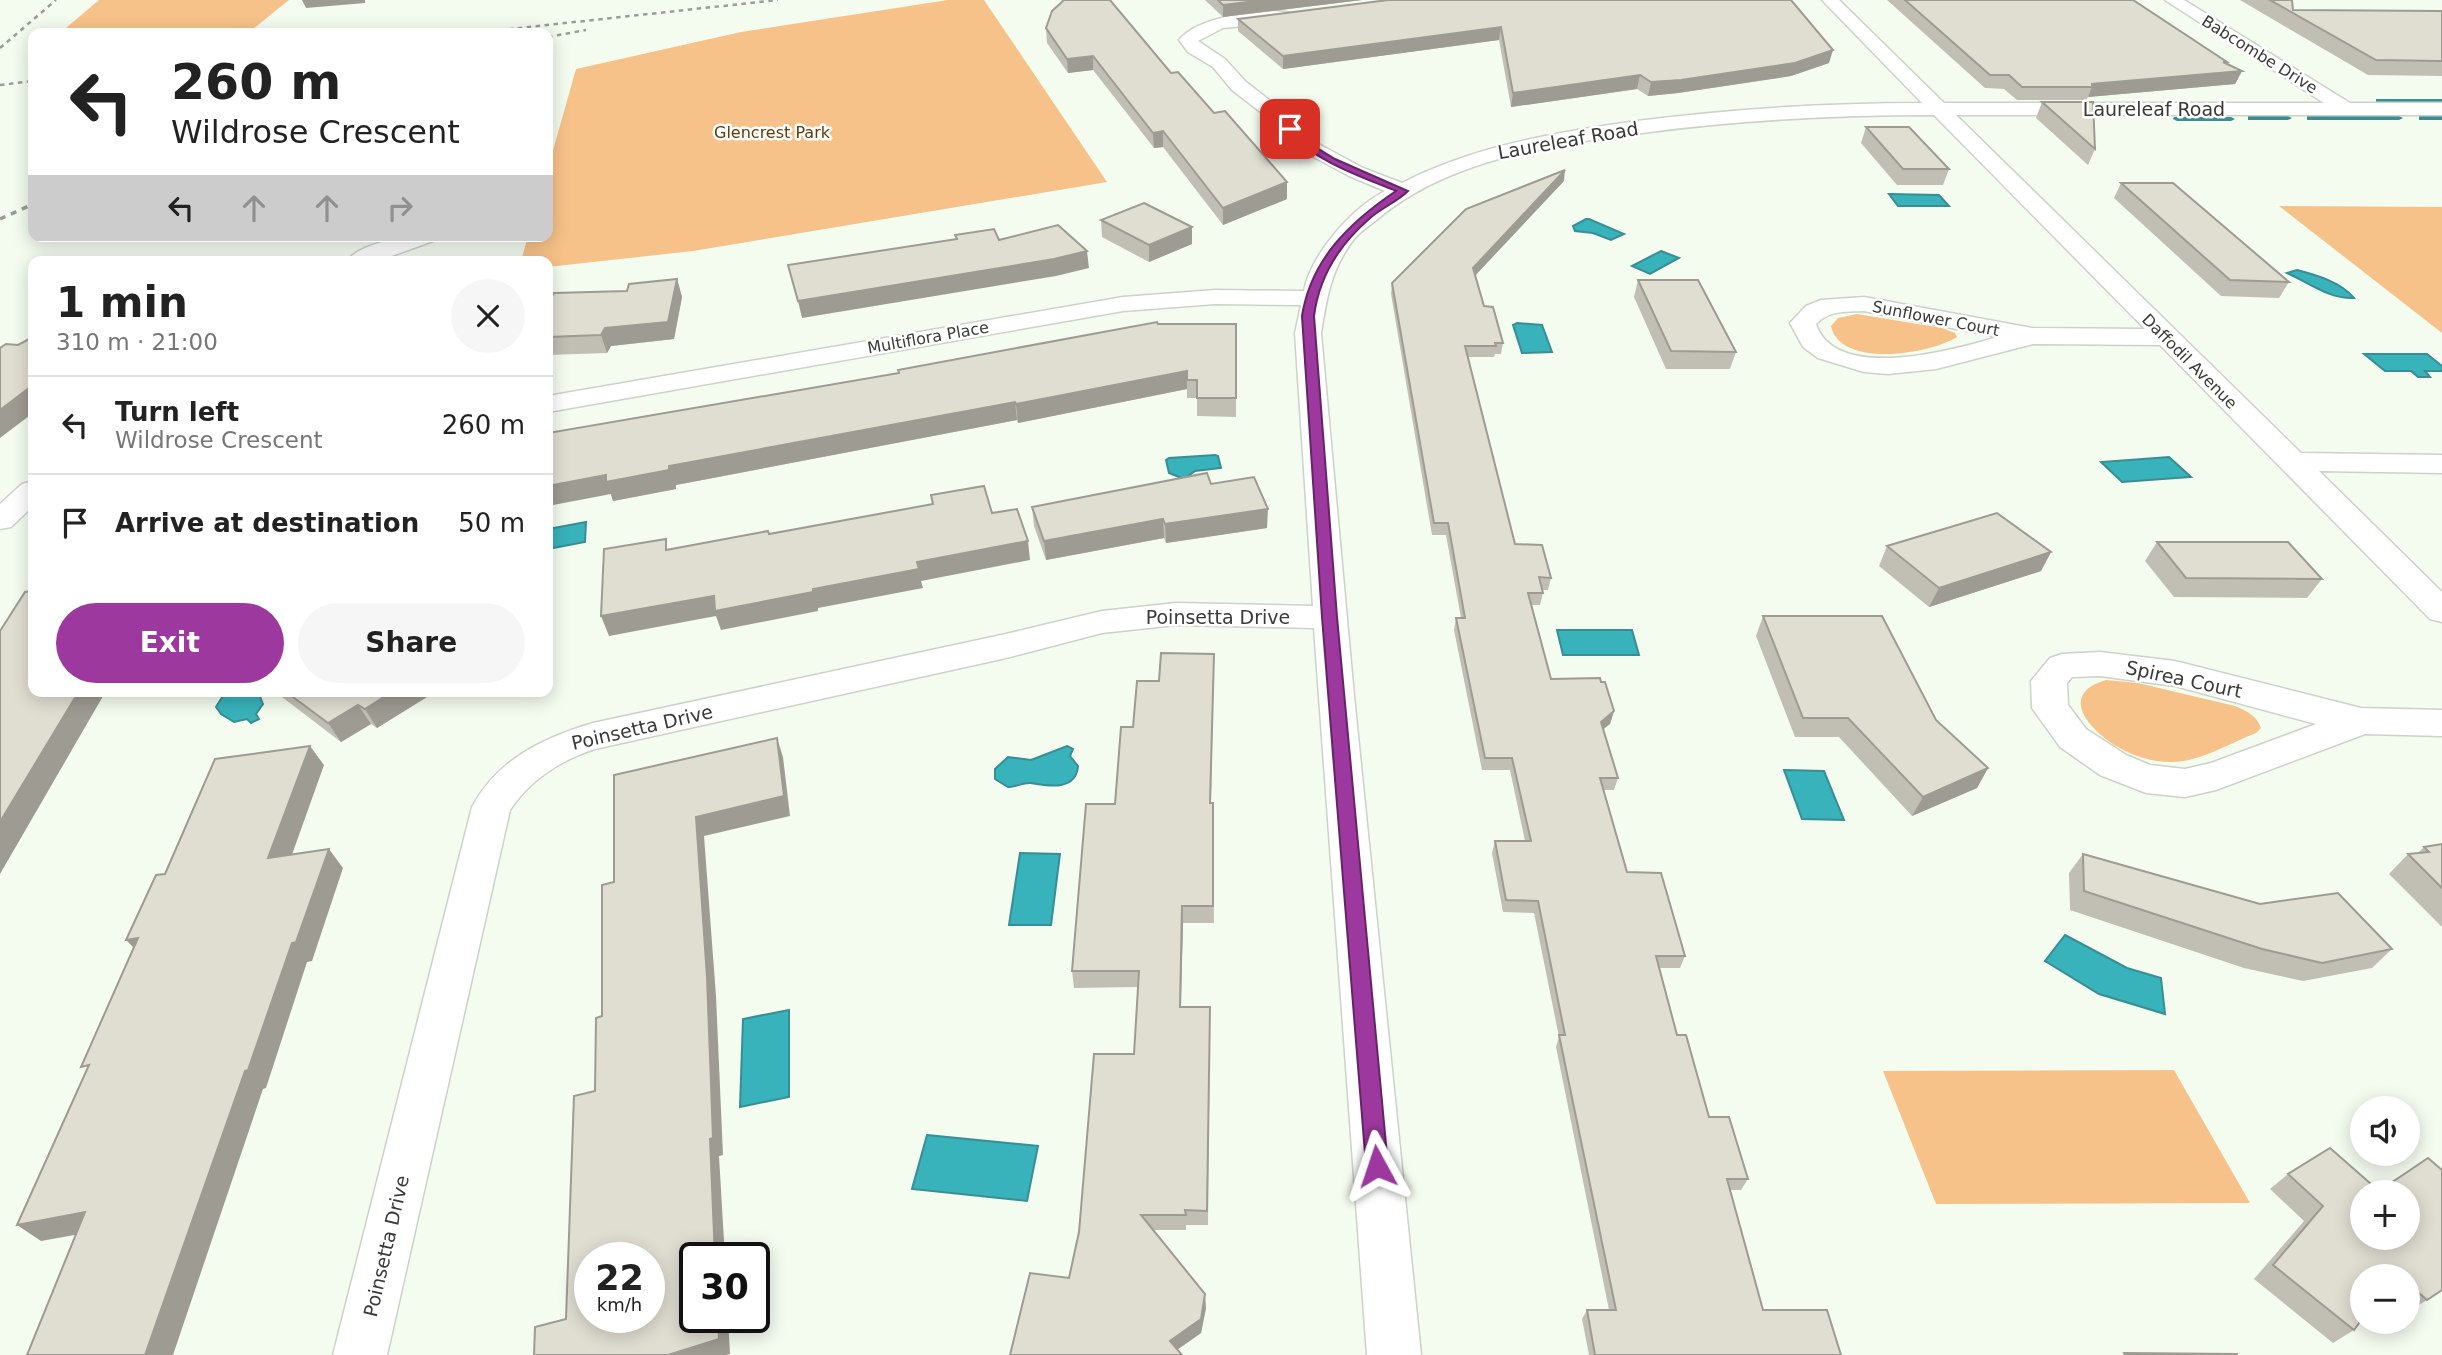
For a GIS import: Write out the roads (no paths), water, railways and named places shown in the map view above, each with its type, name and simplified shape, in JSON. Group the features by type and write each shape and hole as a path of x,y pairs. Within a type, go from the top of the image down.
{"street":[{"name":"Daffodil Avenue","path":"1830,0 2442,611"},
{"name":"Babcombe Drive","path":"2173,0 2346,109"},
{"path":"1308,14 1208,26 1188,40 1194,48 1219,64 1239,86 1274,113 1306,145 1356,172 1403,191"},
{"name":"Laureleaf Road","path":"1394,1355 1329,617 1308,333 1311,298 1323,267 1348,234 1365,217 1403,191 1445,170 1497,152 1593,133 1782,112 2442,109"},
{"path":"369,256 407,242"},
{"name":"Multiflora Place","path":"553,403 1123,304 1215,297 1311,298"},
{"name":"Sunflower Court","path":"2032,336 1912,367 1880,368 1857,365 1816,346 1806,334 1803,323 1815,311 1830,305 1864,304 2032,336 2167,337"},
{"path":"2292,462 2442,464"},
{"path":"0,520 28,495"},
{"name":"Poinsetta Drive","path":"360,1355 491,807 502,789 522,771 566,744 593,736 1006,646 1102,622 1176,614 1329,617"},
{"name":"Spirea Court","path":"2363,721 2217,776 2185,783 2146,779 2113,765 2073,737 2050,708 2049,681 2062,666 2092,662 2140,666 2363,721 2442,723"}],"water":[{"path":"1889,194 1939,195 1949,206 1898,206"},
{"path":"1586,219 1624,234 1611,240 1593,233 1575,231 1573,226"},
{"path":"1661,251 1679,258 1650,274 1632,266"},
{"path":"2297,270 2335,283 2354,298 2327,293 2287,273"},
{"path":"1513,325 1542,325 1552,352 1522,353"},
{"path":"2364,354 2427,354 2442,366 2442,371 2425,371 2430,377 2418,377 2411,371 2385,371"},
{"path":"1218,456 1221,468 1195,471 1184,479 1169,473 1166,460 1169,458"},
{"path":"2169,457 2191,477 2122,482 2101,462"},
{"path":"586,522 585,542 553,548 553,528"},
{"path":"1557,630 1632,630 1639,655 1563,655"},
{"path":"222,697 260,697 263,704 256,714 259,719 251,723 247,719 234,722 221,714 216,707"},
{"path":"1067,746 1073,749 1070,756 1078,766 1076,774 1067,783 1053,786 1028,783 1008,787 995,779 995,769 1008,757 1031,760"},
{"path":"1784,770 1824,771 1844,820 1802,819"},
{"path":"1020,853 1060,854 1051,925 1009,925"},
{"path":"2065,935 2127,968 2161,978 2165,1014 2099,994 2045,961"},
{"path":"789,1010 789,1097 740,1107 743,1019"},
{"path":"927,1135 1038,1146 1027,1201 912,1189"}],"waterway":[{"path":"2379,101 2442,101"},
{"path":"2251,118 2288,118"},
{"path":"2310,118 2399,118"},
{"path":"2422,118 2442,118"},
{"path":"2177,119 2231,119"}],"railway":[{"path":"0,48 56,0"},
{"path":"519,28 778,0"},
{"path":"553,36 586,30"},
{"path":"0,85 28,82"},
{"path":"0,219 28,206"}],"park label":[{"name":"Glencrest Park","path":"772,132"}]}
